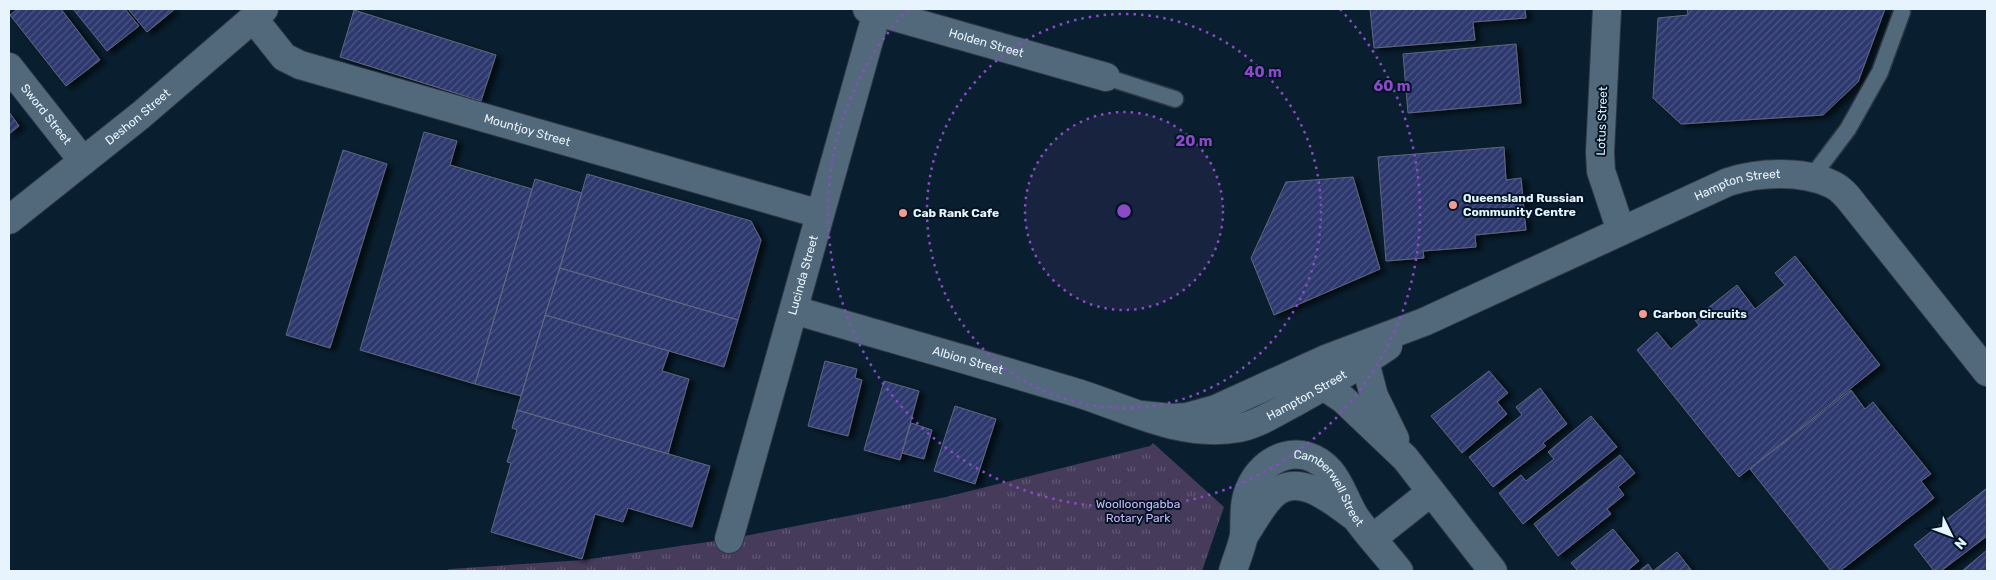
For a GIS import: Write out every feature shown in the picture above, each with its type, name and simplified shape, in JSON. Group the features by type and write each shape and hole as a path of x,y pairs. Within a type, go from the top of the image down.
{"street":[{"name":"Lotus Street","path":"1607,9 1600,152 1601,171 1621,231"},
{"name":"Holden Street","path":"872,10 1106,77"},
{"name":"Lucinda Street","path":"729,539 820,214 872,10"},
{"name":"Mountjoy Street","path":"259,13 284,57 300,65 820,214"},
{"name":"Deshon Street","path":"9,220 141,115 259,13"},
{"name":"Sword Street","path":"9,67 83,161"},
{"name":"Hampton Street","path":"1174,422 1207,412 1328,358 1424,322 1738,178 1776,174 1811,178 1832,184 1848,198 1987,372"},
{"name":"Albion Street","path":"794,310 1073,392 1142,416 1174,422"},
{"name":"Hampton Street","path":"1174,422 1214,431 1242,428 1265,419 1365,362 1424,322"},
{"path":"1365,362 1374,396 1405,458"},
{"path":"1322,387 1343,399 1405,458 1494,571"},
{"name":"Camberwell Street","path":"1233,571 1243,537 1245,504 1253,481 1266,465 1286,455 1307,457 1322,463 1336,480 1365,528 1399,571"},
{"path":"1365,528 1431,492"}],"lane":[{"path":"1811,178 1848,129 1880,72 1902,12"},
{"path":"1106,77 1175,99"}],"green space":[{"name":"Woolloongabba Rotary Park","path":"1153,443 1224,507 1202,571 443,571 583,560 729,539 946,497 1150,446"}],"building":[{"path":"18,9 61,9 100,60 66,86 10,15"},
{"path":"73,9 125,9 139,26 107,51"},
{"path":"128,9 175,9 147,32"},
{"path":"1370,9 1525,9 1526,18 1473,22 1475,40 1374,48"},
{"path":"1687,9 1885,9 1858,82 1823,115 1681,124 1653,98 1658,18 1688,15"},
{"path":"354,10 496,55 481,101 340,57"},
{"path":"1516,44 1521,103 1408,113 1403,54"},
{"path":"9,112 19,126 9,134"},
{"path":"424,132 457,141 450,165 532,189 475,384 360,350"},
{"name":"Queensland Russian Community Centre","path":"1504,147 1506,180 1521,178 1526,230 1475,235 1476,247 1423,251 1424,258 1386,261 1378,157"},
{"path":"343,150 387,164 330,348 286,335"},
{"path":"587,174 751,221 761,240 738,320 560,268"},
{"path":"1353,177 1380,269 1274,315 1251,258 1286,182"},
{"path":"535,179 582,193 521,396 475,384"},
{"path":"1795,256 1880,365 1739,477 1637,350 1657,332 1671,349 1699,325 1694,319 1737,285 1755,309 1785,285 1775,273"},
{"path":"560,268 738,320 724,367 545,315"},
{"path":"545,315 669,351 662,371 689,379 668,454 517,410"},
{"path":"825,361 857,369 855,378 862,380 848,436 808,426"},
{"path":"1489,371 1508,393 1497,402 1507,414 1462,453 1431,416"},
{"path":"884,381 919,391 900,460 864,450"},
{"path":"1540,388 1567,424 1543,443 1546,446 1493,487 1469,457 1522,415 1516,407"},
{"path":"1851,390 1865,409 1873,402 1931,474 1921,481 1934,498 1840,571 1831,571 1750,469"},
{"path":"955,406 996,419 975,484 934,471"},
{"path":"517,410 710,466 692,527 628,508 623,522 595,514 582,559 491,532 511,463 507,462 517,430 512,428"},
{"path":"1591,416 1617,447 1523,524 1499,493 1521,475 1526,481 1554,459 1548,452"},
{"path":"911,423 932,430 924,459 902,453"},
{"path":"1620,455 1635,473 1618,487 1624,495 1607,509 1611,514 1558,556 1534,524"},
{"path":"1987,488 1987,536 1941,571 1934,571 1914,545"},
{"path":"1613,529 1639,561 1627,571 1578,571 1571,563"},
{"path":"1987,550 1987,571 1962,571"},
{"path":"1677,552 1692,571 1653,571"},
{"path":"1648,564 1653,571 1639,571"}],"place":[{"name":"Queensland Russian Community Centre","path":"1453,205"},
{"name":"Cab Rank Cafe","path":"903,213"},
{"name":"Carbon Circuits","path":"1643,314"}]}
